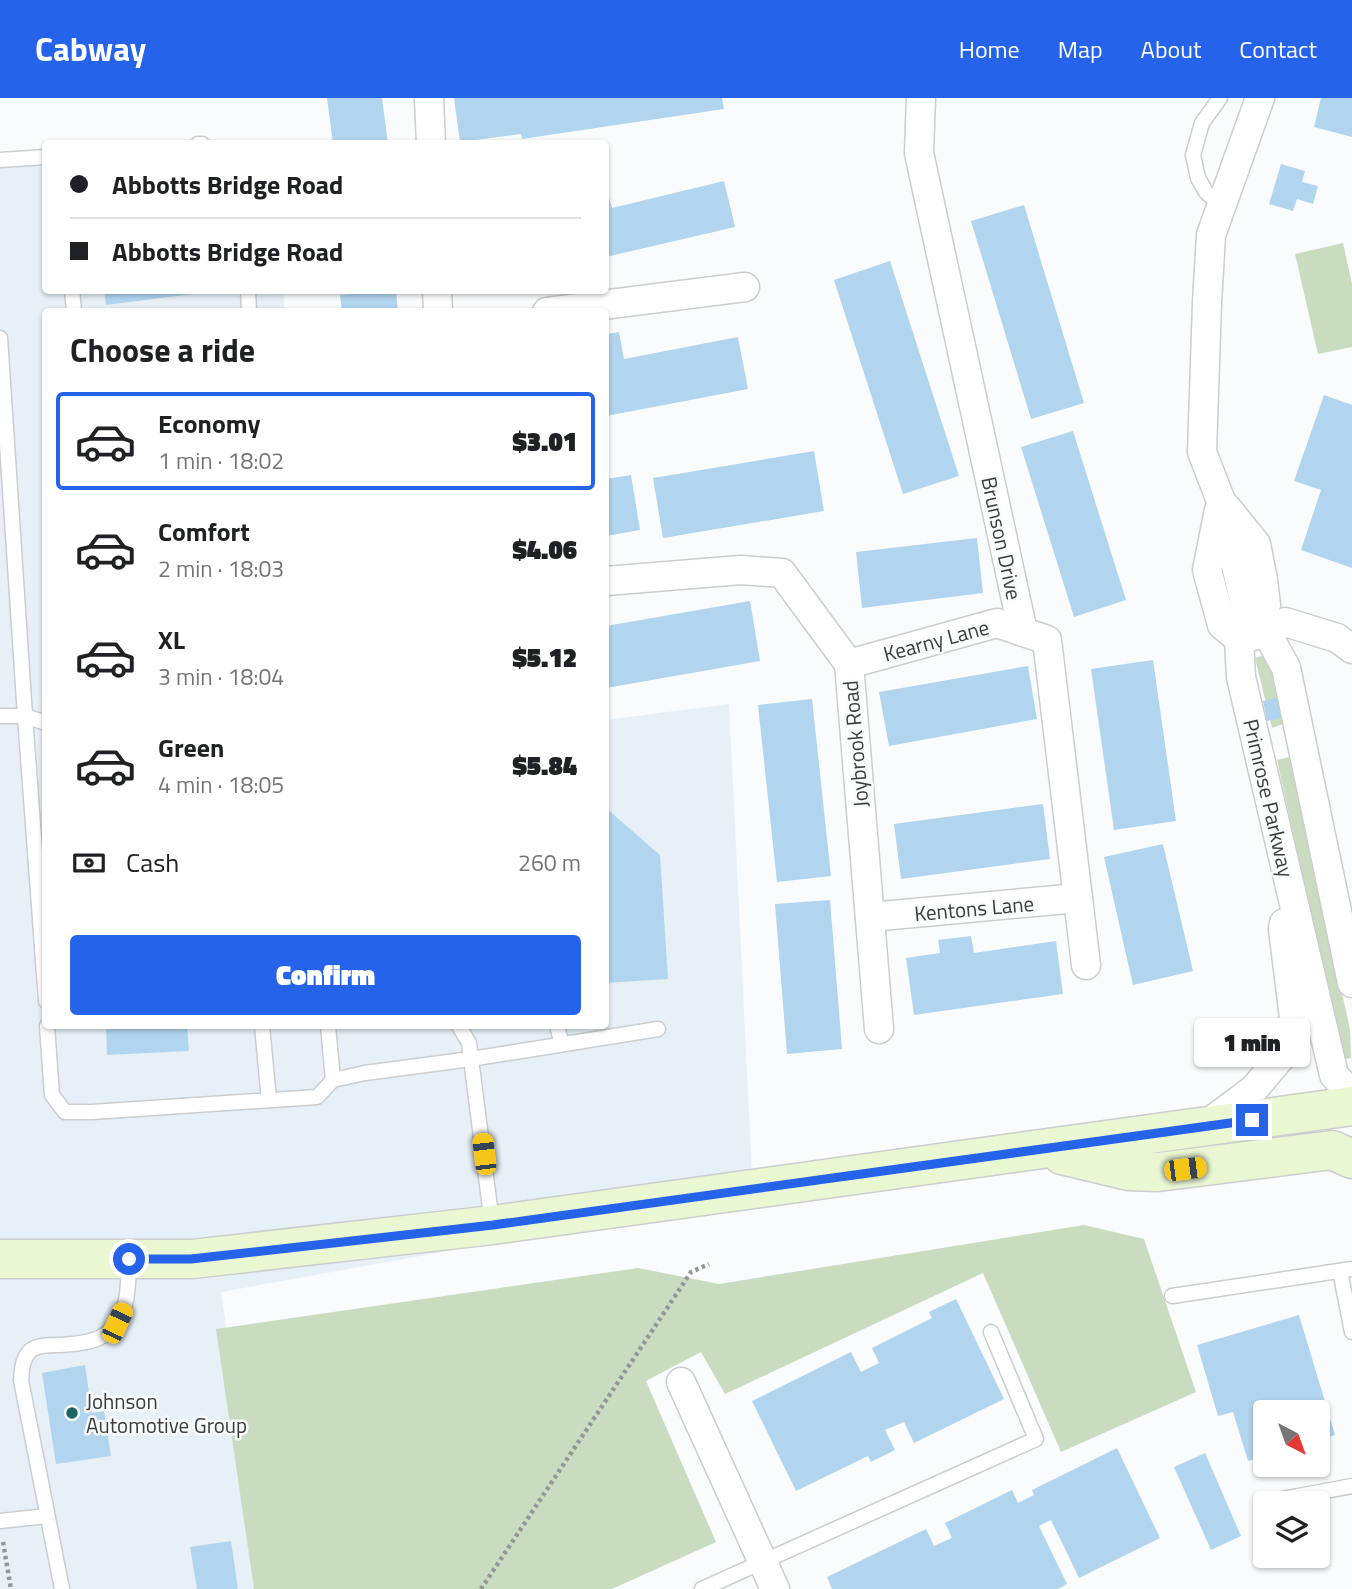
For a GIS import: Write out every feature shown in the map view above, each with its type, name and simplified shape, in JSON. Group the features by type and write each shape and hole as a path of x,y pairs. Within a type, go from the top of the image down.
{"main road":[{"path":"0,1259 191,1259 493,1225 1352,1106"},
{"path":"1040,1150 1129,1171 1158,1172 1332,1150 1352,1159"}],"street":[{"path":"429,98 430,140"},
{"name":"Brunson Drive","path":"920,98 919,153 1023,632"},
{"path":"1260,98 1211,235 1202,452 1221,501 1255,544 1266,605 1263,625"},
{"path":"580,308 745,287"},
{"path":"1221,501 1207,569 1222,625 1238,639 1263,625 1285,622 1337,638 1352,649"},
{"name":"Joybrook Road","path":"609,582 741,570 782,573 849,664 880,1029"},
{"name":"Kearny Lane","path":"849,664 997,623 1023,632"},
{"name":"Primrose Parkway","path":"1263,625 1286,668 1351,976"},
{"path":"1023,632 1047,640 1086,965"},
{"name":"Primrose Parkway","path":"1238,639 1241,677 1334,1075 1352,1095"},
{"path":"1257,746 1300,736"},
{"path":"1202,1128 1254,1089 1281,1057 1294,1018 1283,929 1289,886"},
{"name":"Kentons Lane","path":"870,917 1078,898"},
{"path":"681,1382 775,1589"}],"lane":[{"path":"1220,98 1202,123 1193,155 1198,178 1206,192 1222,206"},
{"path":"0,160 42,157"},
{"path":"0,338 24,716 42,927"},
{"path":"0,716 24,716 42,722"},
{"path":"47,1029 52,1095 65,1112 317,1097 333,1080 365,1073 658,1029"},
{"path":"262,1029 269,1100"},
{"path":"328,1029 333,1080"},
{"path":"461,1029 469,1043 493,1225"},
{"path":"558,1029 562,1044"},
{"path":"62,1589 21,1380 22,1362 32,1349 44,1345 80,1344 103,1337 117,1323 126,1303 129,1259"},
{"path":"1172,1296 1346,1270 1352,1332"},
{"path":"702,1589 1036,1439 991,1332"},
{"path":"1325,1491 1352,1486"},
{"path":"1,1528 47,1516"}],"path":[{"path":"481,1589 691,1272 709,1264"},
{"path":"1,1528 12,1589"}],"shaded area":[{"path":"42,161 42,294 283,294 285,308 42,308 42,1029 609,1029 609,720 729,704 753,1196 221,1292 264,1589 0,1589 0,165"}],"green space":[{"path":"1343,243 1352,284 1352,347 1318,354 1295,254"},
{"path":"1269,654 1283,724 1272,728 1255,658"},
{"path":"1289,757 1350,1029 1351,1058 1343,1059 1277,760"},
{"path":"1084,1225 1144,1239 1196,1392 1061,1452 983,1273 725,1394 701,1352 646,1381 716,1542 612,1589 254,1589 216,1329 638,1268 719,1284"}],"building":[{"path":"327,98 382,98 387,140 332,140"},
{"path":"454,98 722,98 724,109 522,139 521,134 460,140"},
{"path":"1321,98 1352,98 1352,137 1314,127"},
{"path":"1281,164 1305,171 1302,182 1318,186 1313,204 1297,199 1293,211 1269,204"},
{"path":"724,181 735,227 609,256 609,198 612,208"},
{"path":"1024,205 1084,403 1031,419 971,221"},
{"path":"890,261 959,476 903,494 834,280"},
{"path":"105,294 193,294 106,305"},
{"path":"396,294 398,308 342,308 340,295"},
{"path":"619,332 624,359 738,337 748,389 609,415 609,334"},
{"path":"1324,395 1352,405 1352,568 1301,550 1321,490 1294,481"},
{"path":"1073,431 1126,600 1074,617 1021,447"},
{"path":"814,451 824,511 663,538 653,478"},
{"path":"631,475 640,530 609,535 609,479"},
{"path":"977,538 983,593 862,608 856,552"},
{"path":"750,601 760,661 609,687 609,625"},
{"path":"1153,660 1176,821 1114,830 1091,669"},
{"path":"1028,666 1037,719 889,746 879,692"},
{"path":"1279,697 1283,718 1267,721 1263,701"},
{"path":"812,699 831,876 777,882 758,705"},
{"path":"1043,804 1050,859 901,879 894,824"},
{"path":"609,811 660,855 668,979 609,983"},
{"path":"1163,844 1193,971 1133,985 1104,857"},
{"path":"830,900 842,1049 787,1054 775,904"},
{"path":"971,936 974,953 1056,941 1063,994 914,1015 906,958 940,953 938,940"},
{"path":"106,1029 187,1029 189,1051 107,1055"},
{"path":"956,1299 1004,1399 914,1443 904,1422 885,1430 895,1450 871,1462 868,1456 796,1491 752,1401 851,1352 861,1372 879,1363 872,1348 932,1318 929,1312"},
{"path":"1299,1315 1324,1400 1253,1400 1253,1460 1248,1461 1233,1412 1218,1416 1197,1345"},
{"path":"85,1365 92,1413 104,1411 111,1456 56,1464 42,1373"},
{"path":"1330,1418 1335,1435 1330,1436"},
{"path":"1117,1448 1160,1538 1079,1578 1051,1520 1039,1526 1067,1584 1058,1589 832,1589 827,1577 926,1529 934,1546 952,1538 945,1523 1012,1490 1018,1503 1034,1495 1032,1490"},
{"path":"1205,1453 1241,1536 1211,1550 1174,1467"},
{"path":"231,1541 238,1589 197,1589 190,1547"}],"place":[{"name":"Johnson Automotive Group","path":"72,1413"}],"route":[{"path":"129,1259 191,1259 493,1225 1252,1120"}]}
